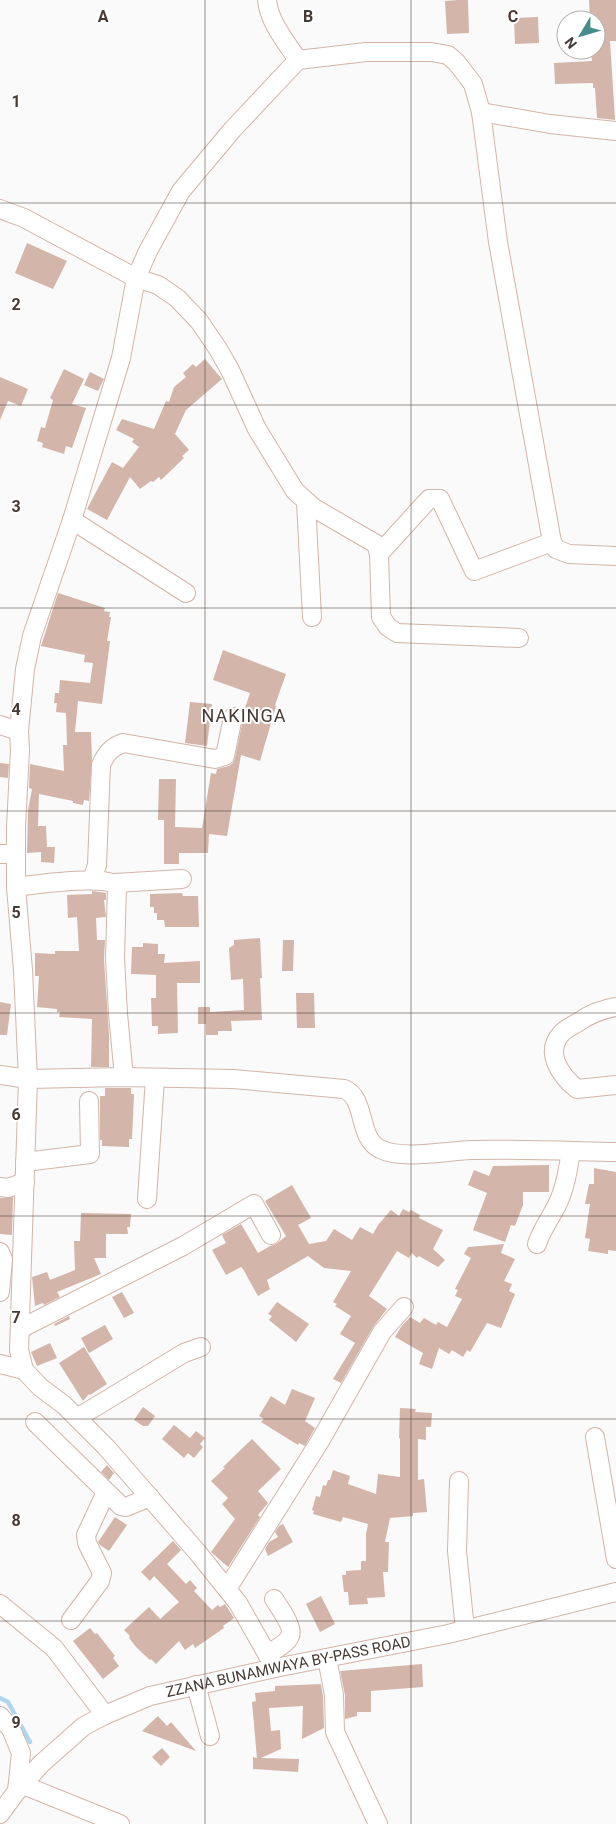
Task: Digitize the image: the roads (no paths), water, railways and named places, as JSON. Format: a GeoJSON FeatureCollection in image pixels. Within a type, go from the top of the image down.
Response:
{"type":"FeatureCollection","features":[{"type":"Feature","properties":{"kind":"street"},"geometry":{"type":"LineString","coordinates":[[267,0],[267,7],[274,23],[298,60]]}},
{"type":"Feature","properties":{"kind":"street"},"geometry":{"type":"LineString","coordinates":[[274,1599],[291,1628],[290,1636],[271,1661],[238,1603],[227,1588],[150,1497],[106,1447],[64,1405],[40,1387],[24,1370],[18,1350],[28,1079],[23,970],[16,887],[8,854],[25,669],[32,636],[72,520],[122,358],[136,278],[148,250],[181,191],[233,129],[298,60],[366,52],[431,52],[448,55],[458,63],[474,84],[481,112],[498,242],[552,542],[556,550],[568,554],[616,556]]}},
{"type":"Feature","properties":{"kind":"street"},"geometry":{"type":"LineString","coordinates":[[481,112],[550,124],[616,131]]}},
{"type":"Feature","properties":{"kind":"street"},"geometry":{"type":"LineString","coordinates":[[0,209],[24,218],[136,278],[158,285],[177,298],[199,321],[230,370],[256,429],[296,491],[314,508],[371,540],[378,547],[381,617],[388,627],[397,633],[519,638]]}},
{"type":"Feature","properties":{"kind":"street"},"geometry":{"type":"LineString","coordinates":[[379,554],[429,499],[440,499],[474,571],[552,542]]}},
{"type":"Feature","properties":{"kind":"street"},"geometry":{"type":"LineString","coordinates":[[306,502],[312,617]]}},
{"type":"Feature","properties":{"kind":"street"},"geometry":{"type":"LineString","coordinates":[[72,520],[186,593]]}},
{"type":"Feature","properties":{"kind":"street"},"geometry":{"type":"LineString","coordinates":[[92,880],[97,865],[101,765],[104,757],[111,749],[123,743],[215,759],[225,756],[233,717]]}},
{"type":"Feature","properties":{"kind":"street"},"geometry":{"type":"LineString","coordinates":[[0,726],[20,731]]}},
{"type":"Feature","properties":{"kind":"street"},"geometry":{"type":"LineString","coordinates":[[16,887],[92,880],[115,883],[182,878]]}},
{"type":"Feature","properties":{"kind":"street"},"geometry":{"type":"LineString","coordinates":[[115,883],[117,886],[115,958],[124,1077]]}},
{"type":"Feature","properties":{"kind":"street"},"geometry":{"type":"LineString","coordinates":[[616,1006],[584,1018],[561,1033],[554,1047],[555,1062],[566,1080],[577,1089],[616,1085]]}},
{"type":"Feature","properties":{"kind":"street"},"geometry":{"type":"LineString","coordinates":[[0,1074],[28,1079],[124,1077],[233,1079],[344,1089],[353,1095],[371,1141],[381,1150],[410,1155],[470,1150],[616,1152]]}},
{"type":"Feature","properties":{"kind":"street"},"geometry":{"type":"LineString","coordinates":[[147,1199],[155,1078]]}},
{"type":"Feature","properties":{"kind":"street"},"geometry":{"type":"LineString","coordinates":[[25,1162],[90,1154],[90,1101]]}},
{"type":"Feature","properties":{"kind":"street"},"geometry":{"type":"LineString","coordinates":[[537,1244],[544,1224],[557,1205],[571,1152]]}},
{"type":"Feature","properties":{"kind":"street"},"geometry":{"type":"LineString","coordinates":[[3,1183],[25,1182]]}},
{"type":"Feature","properties":{"kind":"street"},"geometry":{"type":"LineString","coordinates":[[20,1329],[183,1246],[254,1204],[271,1235]]}},
{"type":"Feature","properties":{"kind":"street"},"geometry":{"type":"LineString","coordinates":[[0,1252],[3,1259],[0,1292]]}},
{"type":"Feature","properties":{"kind":"street"},"geometry":{"type":"LineString","coordinates":[[227,1588],[320,1441],[382,1332],[404,1307]]}},
{"type":"Feature","properties":{"kind":"street"},"geometry":{"type":"LineString","coordinates":[[77,1418],[184,1353],[201,1347]]}},
{"type":"Feature","properties":{"kind":"street"},"geometry":{"type":"LineString","coordinates":[[0,1364],[24,1370]]}},
{"type":"Feature","properties":{"kind":"street"},"geometry":{"type":"LineString","coordinates":[[35,1422],[121,1506],[126,1507],[150,1497]]}},
{"type":"Feature","properties":{"kind":"street"},"geometry":{"type":"LineString","coordinates":[[595,1438],[616,1559]]}},
{"type":"Feature","properties":{"kind":"street"},"geometry":{"type":"LineString","coordinates":[[459,1481],[457,1551],[465,1630]]}},
{"type":"Feature","properties":{"kind":"street"},"geometry":{"type":"LineString","coordinates":[[71,1620],[100,1581],[102,1573],[87,1543],[86,1535],[106,1492]]}},
{"type":"Feature","properties":{"kind":"street","name":"ZZANA BUNAMWAYA BY-PASS ROAD"},"geometry":{"type":"LineString","coordinates":[[0,1815],[41,1764],[84,1726],[150,1696],[196,1685],[271,1661],[327,1658],[465,1630],[616,1592]]}},
{"type":"Feature","properties":{"kind":"street"},"geometry":{"type":"LineString","coordinates":[[0,1604],[54,1648],[105,1715]]}},
{"type":"Feature","properties":{"kind":"street"},"geometry":{"type":"LineString","coordinates":[[327,1658],[334,1695],[336,1732],[378,1824]]}},
{"type":"Feature","properties":{"kind":"street"},"geometry":{"type":"LineString","coordinates":[[196,1685],[210,1736]]}},
{"type":"Feature","properties":{"kind":"street"},"geometry":{"type":"LineString","coordinates":[[0,1716],[11,1729],[21,1753],[20,1788],[120,1824]]}},
{"type":"Feature","properties":{"kind":"street"},"geometry":{"type":"LineString","coordinates":[[0,1815],[8,1824]]}},
{"type":"Feature","properties":{"kind":"waterway"},"geometry":{"type":"LineString","coordinates":[[0,1698],[8,1702],[30,1742]]}},
{"type":"Feature","properties":{"kind":"district","name":"NAKINGA"},"geometry":{"type":"Point","coordinates":[244,716]}}]}
